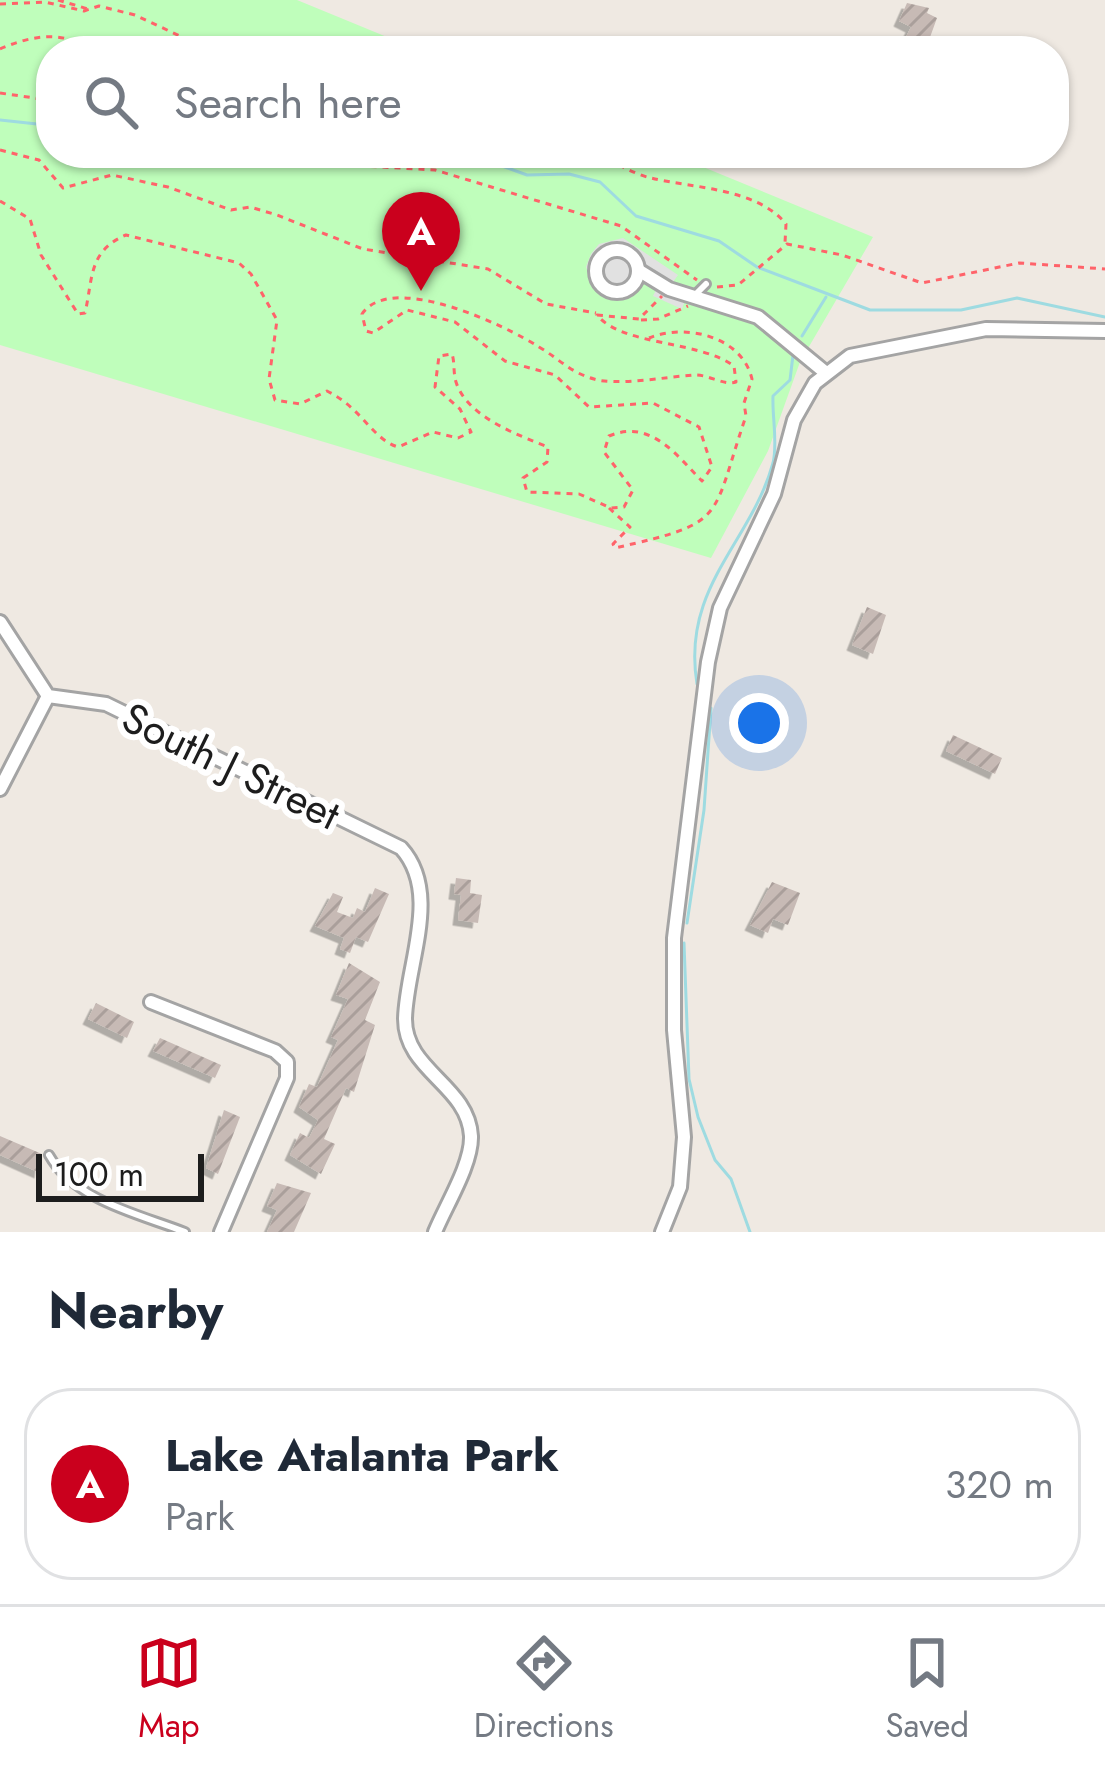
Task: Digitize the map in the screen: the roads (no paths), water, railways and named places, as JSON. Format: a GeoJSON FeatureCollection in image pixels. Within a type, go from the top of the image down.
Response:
{"type":"FeatureCollection","features":[{"type":"Feature","properties":{"kind":"street"},"geometry":{"type":"LineString","coordinates":[[638,270],[669,289],[758,317],[826,373]]}},
{"type":"Feature","properties":{"kind":"street"},"geometry":{"type":"LineString","coordinates":[[662,1232],[680,1187],[683,1137],[674,1030],[674,938],[708,662],[720,608],[775,494],[794,420],[826,373],[850,356],[986,329],[1047,326],[1105,331]]}},
{"type":"Feature","properties":{"kind":"street"},"geometry":{"type":"LineString","coordinates":[[0,622],[48,696],[0,789]]}},
{"type":"Feature","properties":{"kind":"street","name":"South J Street"},"geometry":{"type":"LineString","coordinates":[[48,696],[106,704],[194,752],[401,848],[422,884],[405,1019],[409,1052],[452,1094],[469,1123],[471,1142],[435,1232]]}},
{"type":"Feature","properties":{"kind":"street"},"geometry":{"type":"LineString","coordinates":[[151,1002],[275,1051],[287,1062],[287,1078],[221,1232]]}},
{"type":"Feature","properties":{"kind":"lane"},"geometry":{"type":"LineString","coordinates":[[697,298],[710,286]]}},
{"type":"Feature","properties":{"kind":"lane"},"geometry":{"type":"LineString","coordinates":[[49,1155],[58,1171],[97,1197],[185,1232]]}},
{"type":"Feature","properties":{"kind":"waterway"},"geometry":{"type":"LineString","coordinates":[[0,120],[36,124]]}},
{"type":"Feature","properties":{"kind":"waterway"},"geometry":{"type":"LineString","coordinates":[[508,168],[527,175],[569,174],[600,182],[636,216],[719,241],[757,267],[870,310],[961,310],[1017,298],[1105,317]]}},
{"type":"Feature","properties":{"kind":"waterway"},"geometry":{"type":"LineString","coordinates":[[802,336],[826,297]]}},
{"type":"Feature","properties":{"kind":"waterway"},"geometry":{"type":"LineString","coordinates":[[697,684],[699,620],[773,463],[773,396],[790,380],[793,355]]}},
{"type":"Feature","properties":{"kind":"waterway"},"geometry":{"type":"LineString","coordinates":[[687,923],[704,810],[711,708]]}},
{"type":"Feature","properties":{"kind":"waterway"},"geometry":{"type":"LineString","coordinates":[[684,943],[689,1079],[715,1160],[731,1179],[750,1232]]}},
{"type":"Feature","properties":{"kind":"place","name":"Lake Atalanta Park"},"geometry":{"type":"Point","coordinates":[421,291]}}]}
